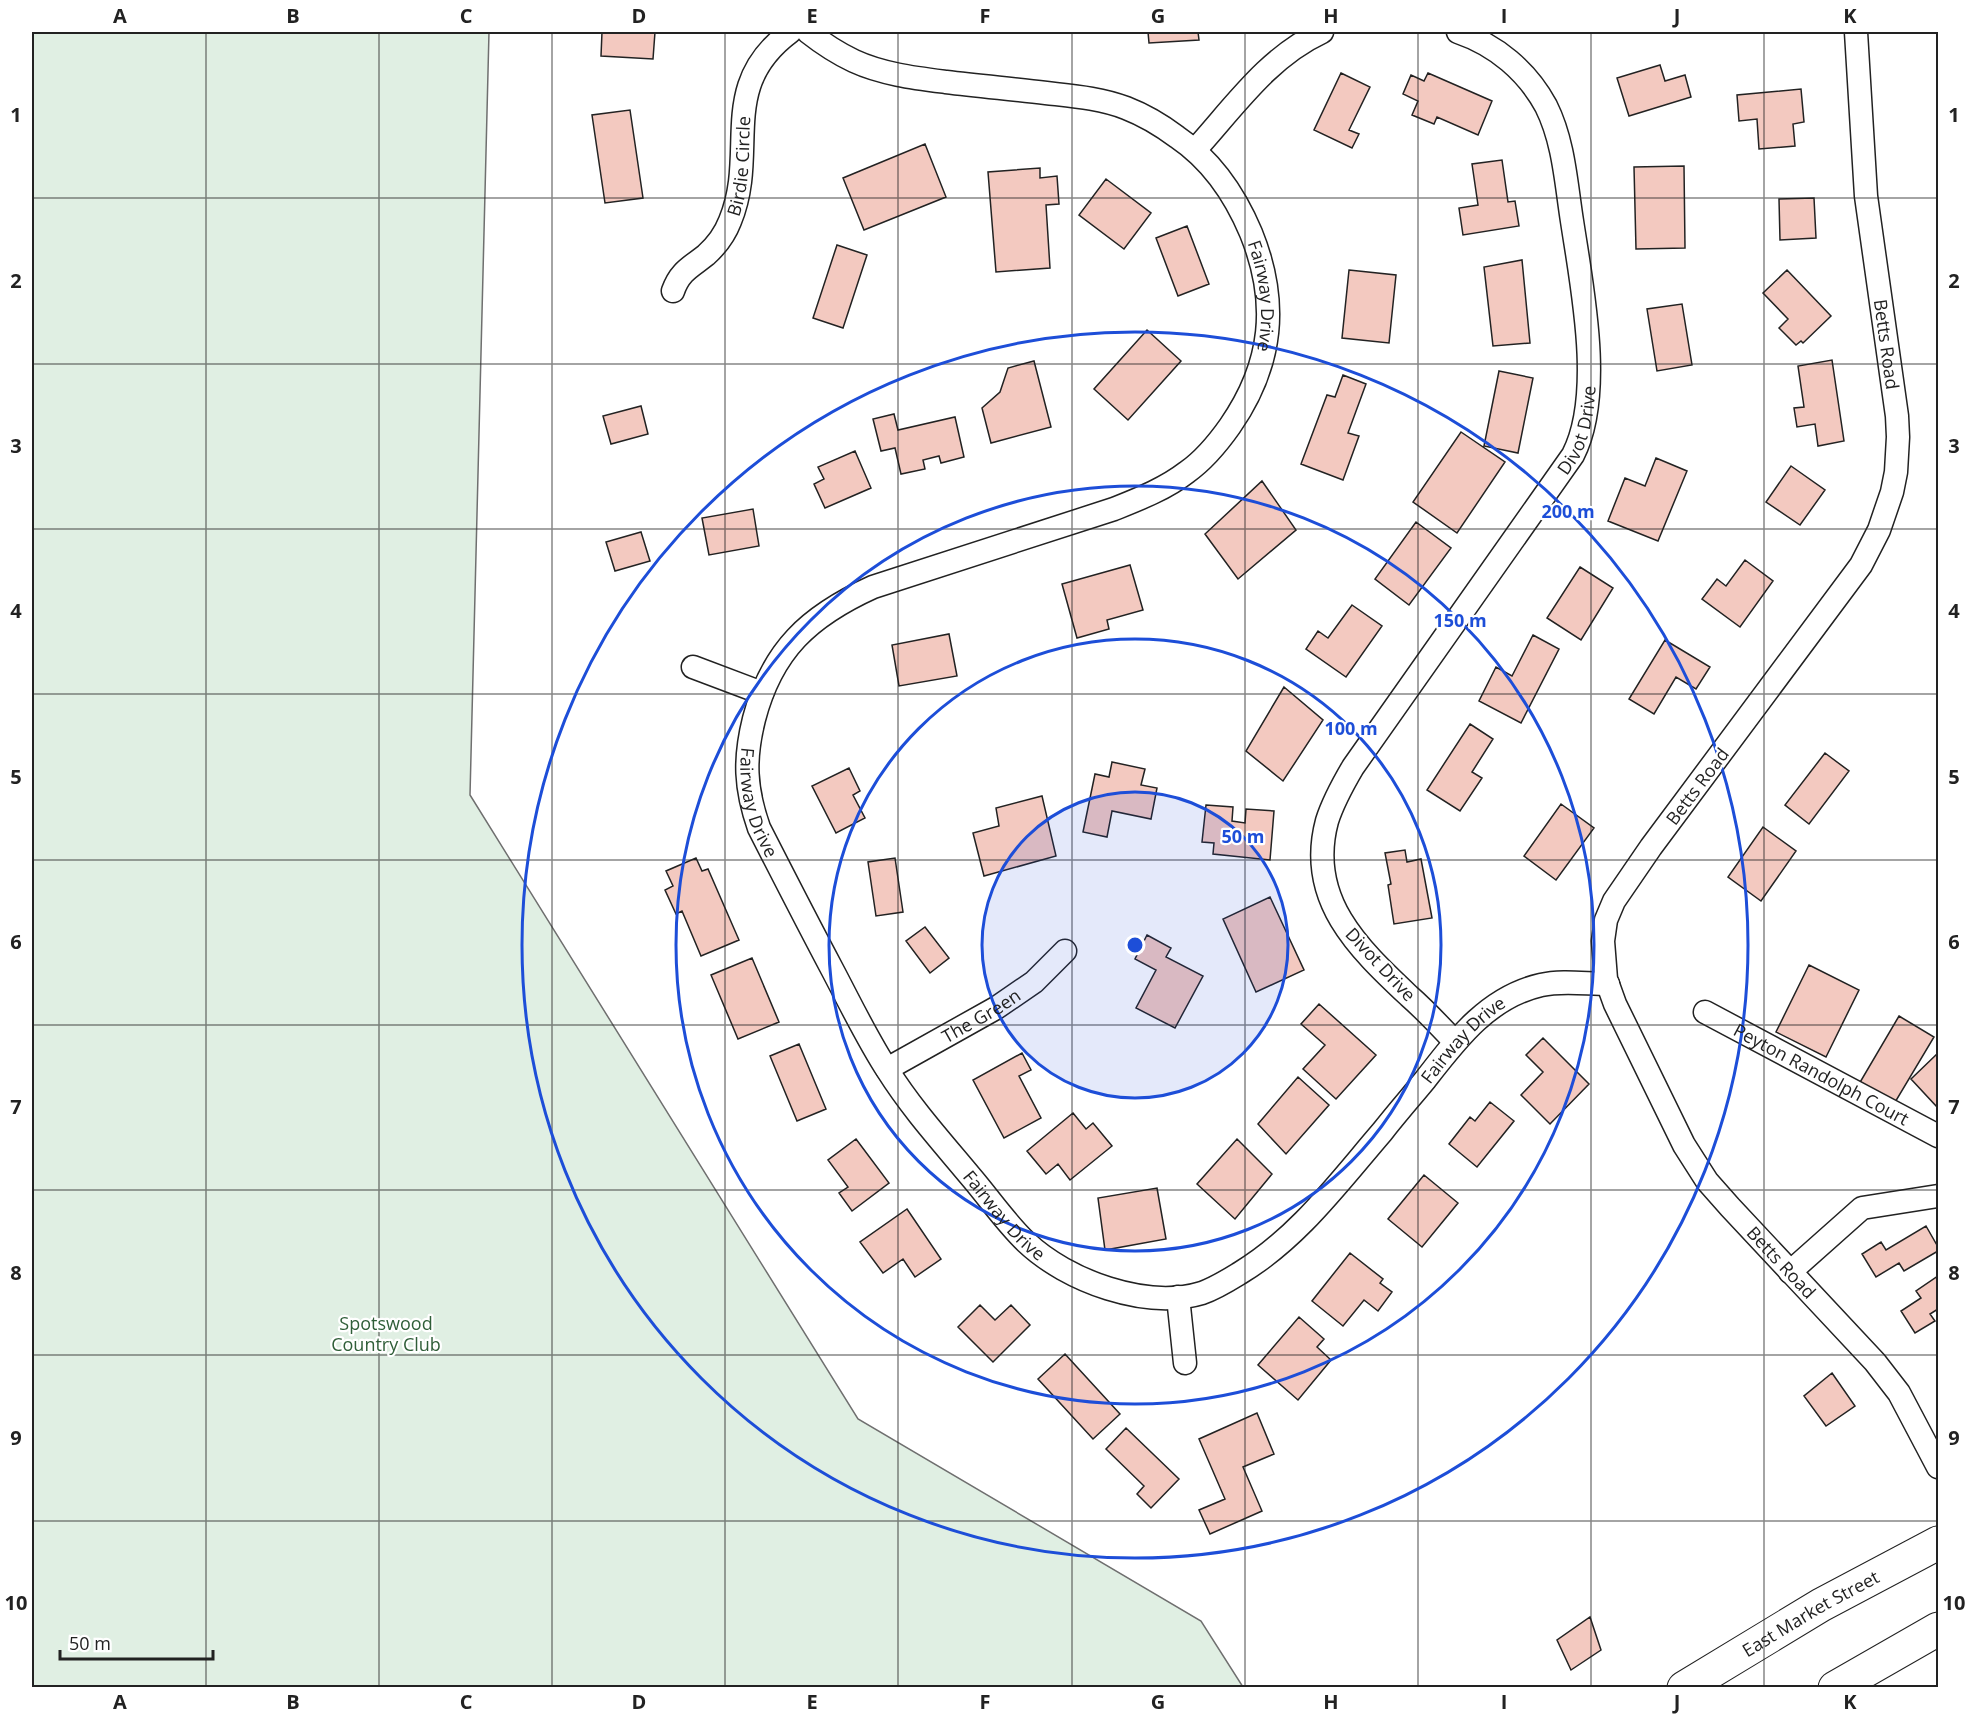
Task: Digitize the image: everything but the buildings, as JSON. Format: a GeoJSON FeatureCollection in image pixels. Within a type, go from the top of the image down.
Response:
{"type":"FeatureCollection","features":[{"type":"Feature","properties":{"kind":"highway","name":"East Market Street"},"geometry":{"type":"LineString","coordinates":[[1684,1688],[1821,1605],[1938,1543]]}},
{"type":"Feature","properties":{"kind":"highway"},"geometry":{"type":"LineString","coordinates":[[1835,1688],[1938,1629]]}},
{"type":"Feature","properties":{"kind":"street","name":"Birdie Circle"},"geometry":{"type":"LineString","coordinates":[[673,291],[681,274],[714,247],[730,222],[740,177],[746,93],[760,62],[773,46],[790,32]]}},
{"type":"Feature","properties":{"kind":"street","name":"Fairway Drive"},"geometry":{"type":"LineString","coordinates":[[808,32],[837,52],[890,73],[1085,98],[1124,107],[1163,127],[1195,150],[1222,179],[1246,221],[1259,256],[1269,305],[1267,339],[1259,373],[1252,389],[1221,438],[1188,472],[1143,498],[1104,513],[873,587],[852,596],[815,621],[791,643],[772,671],[762,693],[750,735],[747,758],[747,782],[753,813],[847,998],[887,1069],[914,1109],[1026,1242],[1057,1265],[1089,1282],[1149,1297],[1178,1297],[1201,1293],[1225,1283],[1256,1264],[1286,1241],[1396,1115],[1454,1041],[1488,1010],[1512,995],[1532,987],[1560,982],[1608,984]]}},
{"type":"Feature","properties":{"kind":"street"},"geometry":{"type":"LineString","coordinates":[[1195,150],[1267,69],[1285,53],[1322,32]]}},
{"type":"Feature","properties":{"kind":"street","name":"Divot Drive"},"geometry":{"type":"LineString","coordinates":[[1454,1041],[1387,976],[1361,948],[1344,925],[1331,902],[1324,876],[1324,836],[1330,812],[1353,767],[1573,455],[1586,416],[1589,372],[1581,285],[1563,156],[1556,129],[1535,89],[1513,63],[1485,43],[1458,32]]}},
{"type":"Feature","properties":{"kind":"street","name":"Betts Road"},"geometry":{"type":"LineString","coordinates":[[1856,32],[1866,196],[1897,416],[1898,454],[1892,492],[1879,530],[1861,565],[1651,847],[1614,901],[1606,920],[1603,954],[1608,984],[1617,1009],[1692,1160],[1707,1180],[1790,1272],[1875,1362],[1899,1393],[1938,1467]]}},
{"type":"Feature","properties":{"kind":"street"},"geometry":{"type":"LineString","coordinates":[[693,667],[762,693]]}},
{"type":"Feature","properties":{"kind":"street","name":"The Green"},"geometry":{"type":"LineString","coordinates":[[887,1069],[996,1008],[1034,982],[1065,951]]}},
{"type":"Feature","properties":{"kind":"street","name":"Peyton Randolph Court"},"geometry":{"type":"LineString","coordinates":[[1705,1012],[1938,1136]]}},
{"type":"Feature","properties":{"kind":"street"},"geometry":{"type":"LineString","coordinates":[[1790,1272],[1862,1208],[1938,1196]]}},
{"type":"Feature","properties":{"kind":"street"},"geometry":{"type":"LineString","coordinates":[[1178,1297],[1185,1363]]}},
{"type":"Feature","properties":{"kind":"green space","name":"Spotswood Country Club"},"geometry":{"type":"Polygon","coordinates":[[[32,32],[489,32],[470,795],[858,1419],[1201,1621],[1243,1687],[32,1687],[32,32]]]}}]}
